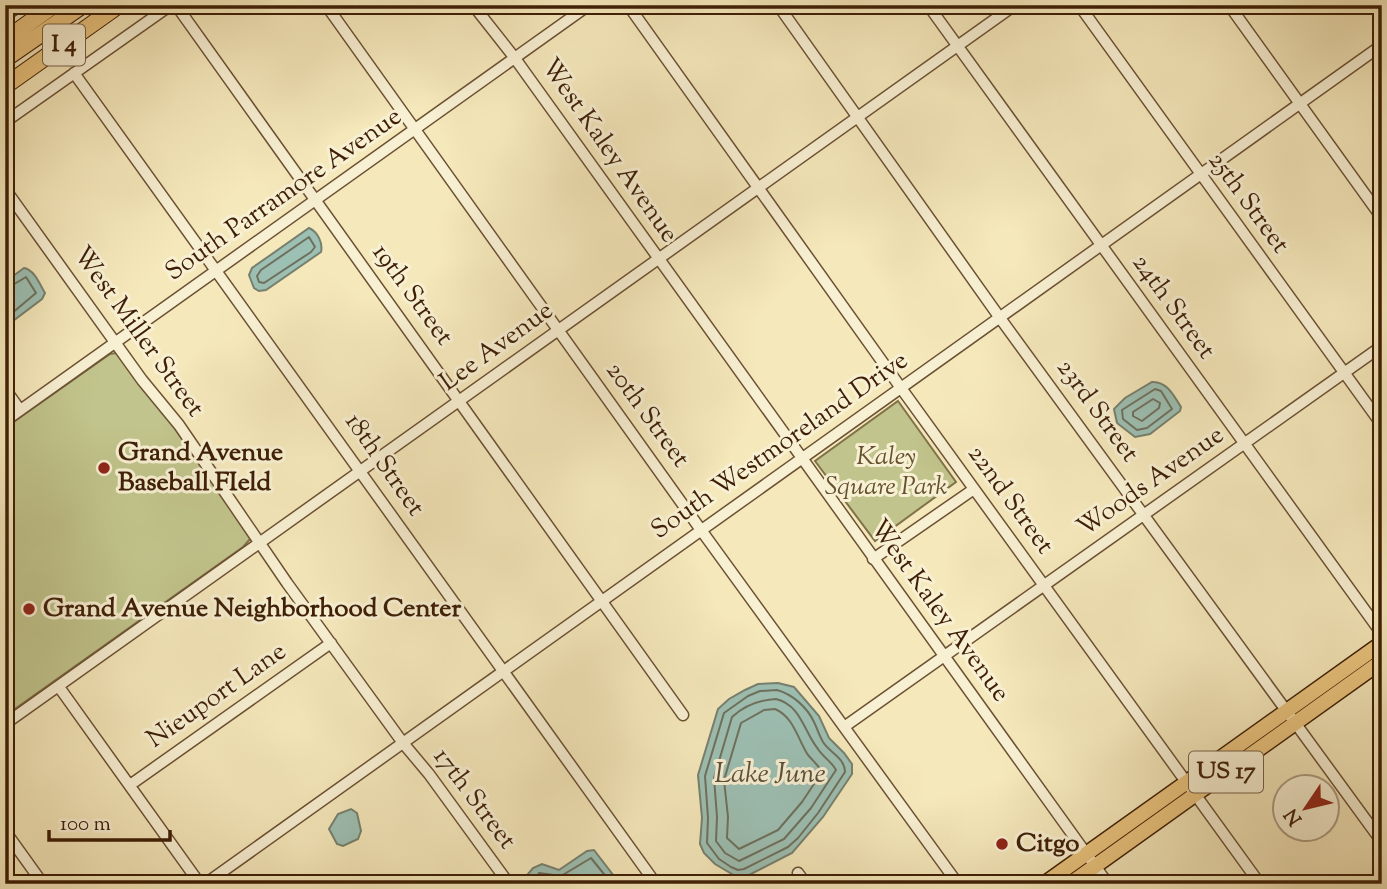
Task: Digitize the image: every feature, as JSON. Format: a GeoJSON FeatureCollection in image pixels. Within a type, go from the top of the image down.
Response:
{"type":"FeatureCollection","features":[{"type":"Feature","properties":{"kind":"highway","name":"I 4"},"geometry":{"type":"LineString","coordinates":[[5,13],[16,5]]}},
{"type":"Feature","properties":{"kind":"highway"},"geometry":{"type":"LineString","coordinates":[[5,40],[54,5]]}},
{"type":"Feature","properties":{"kind":"highway"},"geometry":{"type":"LineString","coordinates":[[5,59],[83,5]]}},
{"type":"Feature","properties":{"kind":"highway","name":"I 4"},"geometry":{"type":"LineString","coordinates":[[5,86],[119,5]]}},
{"type":"Feature","properties":{"kind":"main road"},"geometry":{"type":"LineString","coordinates":[[1378,5],[1382,11]]}},
{"type":"Feature","properties":{"kind":"main road","name":"US 17"},"geometry":{"type":"LineString","coordinates":[[1191,788],[1286,711],[1382,643]]}},
{"type":"Feature","properties":{"kind":"main road","name":"US 17"},"geometry":{"type":"LineString","coordinates":[[1044,884],[1091,859],[1191,788],[1295,723],[1382,662]]}},
{"type":"Feature","properties":{"kind":"main road","name":"US 17"},"geometry":{"type":"LineString","coordinates":[[1070,884],[1091,859]]}},
{"type":"Feature","properties":{"kind":"street"},"geometry":{"type":"LineString","coordinates":[[5,122],[173,5]]}},
{"type":"Feature","properties":{"kind":"street","name":"19th Street"},"geometry":{"type":"LineString","coordinates":[[173,5],[315,199],[683,715]]}},
{"type":"Feature","properties":{"kind":"street","name":"20th Street"},"geometry":{"type":"LineString","coordinates":[[326,5],[958,884]]}},
{"type":"Feature","properties":{"kind":"street"},"geometry":{"type":"LineString","coordinates":[[473,5],[514,57]]}},
{"type":"Feature","properties":{"kind":"street"},"geometry":{"type":"LineString","coordinates":[[481,5],[514,57]]}},
{"type":"Feature","properties":{"kind":"street","name":"South Parramore Avenue"},"geometry":{"type":"LineString","coordinates":[[5,421],[589,5]]}},
{"type":"Feature","properties":{"kind":"street","name":"22nd Street"},"geometry":{"type":"LineString","coordinates":[[628,5],[1260,884]]}},
{"type":"Feature","properties":{"kind":"street","name":"23rd Street"},"geometry":{"type":"LineString","coordinates":[[778,5],[1000,317],[1382,842]]}},
{"type":"Feature","properties":{"kind":"street","name":"24th Street"},"geometry":{"type":"LineString","coordinates":[[928,5],[1382,634]]}},
{"type":"Feature","properties":{"kind":"street","name":"Lee Avenue"},"geometry":{"type":"LineString","coordinates":[[5,724],[1015,5]]}},
{"type":"Feature","properties":{"kind":"street","name":"25th Street"},"geometry":{"type":"LineString","coordinates":[[1079,5],[1382,425]]}},
{"type":"Feature","properties":{"kind":"street"},"geometry":{"type":"LineString","coordinates":[[1229,5],[1382,218]]}},
{"type":"Feature","properties":{"kind":"street","name":"South Westmoreland Drive"},"geometry":{"type":"LineString","coordinates":[[202,884],[1382,45]]}},
{"type":"Feature","properties":{"kind":"street","name":"West Kaley Avenue"},"geometry":{"type":"LineString","coordinates":[[514,57],[1108,884]]}},
{"type":"Feature","properties":{"kind":"street","name":"18th Street"},"geometry":{"type":"LineString","coordinates":[[74,73],[656,884]]}},
{"type":"Feature","properties":{"kind":"street","name":"West Miller Street"},"geometry":{"type":"LineString","coordinates":[[5,189],[142,380],[179,425],[403,743]]}},
{"type":"Feature","properties":{"kind":"street","name":"Woods Avenue"},"geometry":{"type":"LineString","coordinates":[[844,727],[1382,346]]}},
{"type":"Feature","properties":{"kind":"street"},"geometry":{"type":"LineString","coordinates":[[5,389],[20,410]]}},
{"type":"Feature","properties":{"kind":"street"},"geometry":{"type":"LineString","coordinates":[[873,559],[974,489]]}},
{"type":"Feature","properties":{"kind":"street","name":"Nieuport Lane"},"geometry":{"type":"LineString","coordinates":[[130,785],[331,643]]}},
{"type":"Feature","properties":{"kind":"street"},"geometry":{"type":"LineString","coordinates":[[58,687],[202,884]]}},
{"type":"Feature","properties":{"kind":"street","name":"17th Street"},"geometry":{"type":"LineString","coordinates":[[403,743],[429,774],[509,884]]}},
{"type":"Feature","properties":{"kind":"street"},"geometry":{"type":"LineString","coordinates":[[5,831],[43,884]]}},
{"type":"Feature","properties":{"kind":"street"},"geometry":{"type":"LineString","coordinates":[[798,873],[806,884]]}},
{"type":"Feature","properties":{"kind":"green space"},"geometry":{"type":"Polygon","coordinates":[[[116,353],[175,428],[251,538],[243,547],[5,716],[5,428],[110,354],[116,353]]]}},
{"type":"Feature","properties":{"kind":"green space","name":"Kaley Square Park"},"geometry":{"type":"Polygon","coordinates":[[[898,401],[956,482],[875,541],[815,461],[898,401]]]}},
{"type":"Feature","properties":{"kind":"water"},"geometry":{"type":"Polygon","coordinates":[[[309,228],[319,238],[321,252],[266,290],[259,291],[254,288],[249,275],[252,268],[309,228]]]}},
{"type":"Feature","properties":{"kind":"water"},"geometry":{"type":"Polygon","coordinates":[[[24,268],[34,275],[45,293],[42,299],[5,327],[5,282],[24,268]]]}},
{"type":"Feature","properties":{"kind":"water"},"geometry":{"type":"Polygon","coordinates":[[[1152,382],[1162,384],[1170,390],[1181,407],[1180,411],[1150,434],[1135,437],[1117,423],[1114,409],[1125,398],[1152,382]]]}},
{"type":"Feature","properties":{"kind":"water","name":"Lake June"},"geometry":{"type":"Polygon","coordinates":[[[778,683],[794,687],[819,716],[829,738],[852,764],[852,774],[823,817],[792,853],[747,876],[737,877],[715,864],[704,853],[700,844],[702,818],[698,775],[718,709],[729,699],[758,684],[778,683]]]}},
{"type":"Feature","properties":{"kind":"water"},"geometry":{"type":"Polygon","coordinates":[[[351,809],[357,813],[361,831],[358,839],[343,846],[337,844],[329,829],[338,814],[351,809]]]}},
{"type":"Feature","properties":{"kind":"water"},"geometry":{"type":"Polygon","coordinates":[[[594,850],[620,884],[531,882],[528,874],[533,868],[542,864],[559,870],[587,851],[594,850]]]}},
{"type":"Feature","properties":{"kind":"place","name":"Grand Avenue Baseball FIeld"},"geometry":{"type":"Point","coordinates":[104,468]}},
{"type":"Feature","properties":{"kind":"place","name":"Grand Avenue Neighborhood Center"},"geometry":{"type":"Point","coordinates":[29,609]}},
{"type":"Feature","properties":{"kind":"place","name":"Citgo"},"geometry":{"type":"Point","coordinates":[1002,844]}}]}
